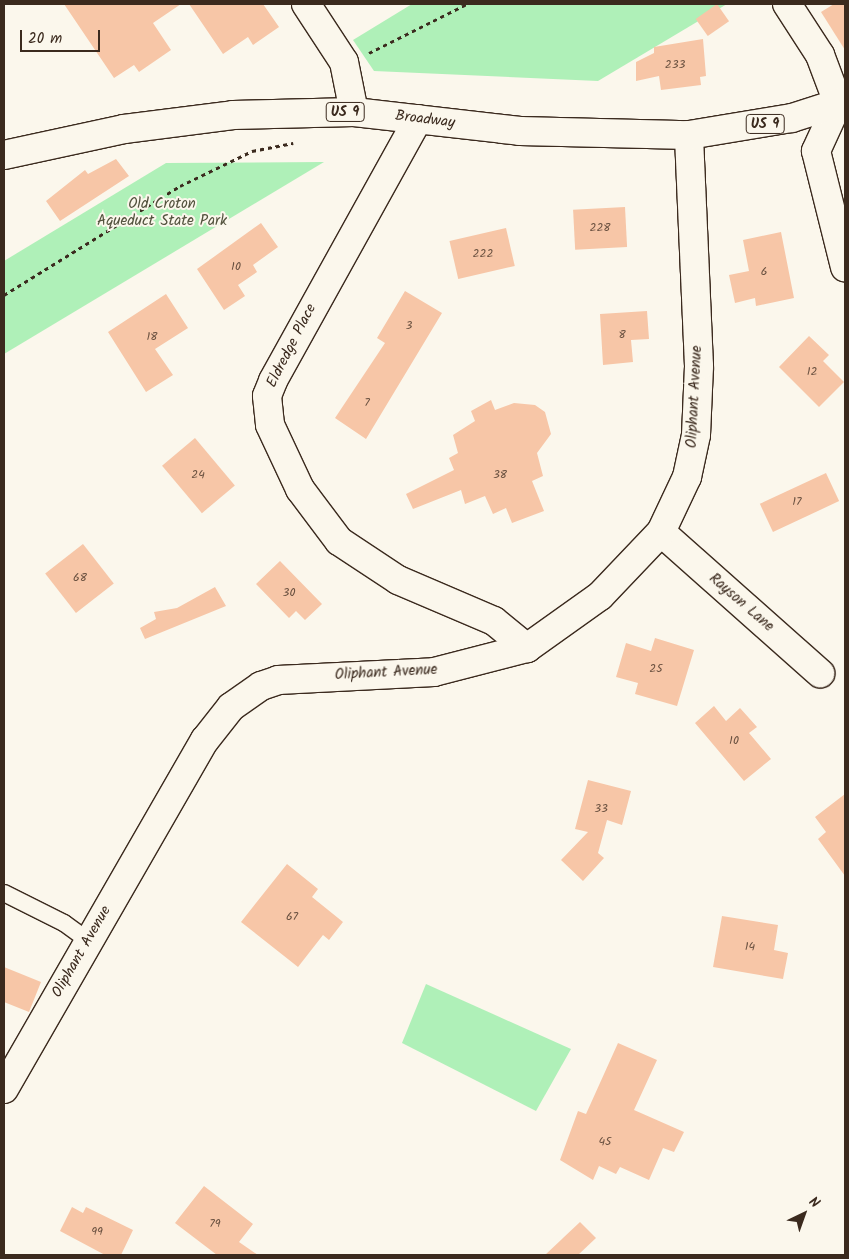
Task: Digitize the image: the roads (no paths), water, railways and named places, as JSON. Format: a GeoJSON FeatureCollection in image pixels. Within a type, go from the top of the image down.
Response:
{"type":"FeatureCollection","features":[{"type":"Feature","properties":{"kind":"street"},"geometry":{"type":"LineString","coordinates":[[306,4],[346,69],[354,112]]}},
{"type":"Feature","properties":{"kind":"street"},"geometry":{"type":"LineString","coordinates":[[787,4],[820,55],[842,102],[816,151],[845,268]]}},
{"type":"Feature","properties":{"kind":"street","name":"Broadway"},"geometry":{"type":"LineString","coordinates":[[4,155],[165,122],[354,112],[520,131],[689,135],[792,118],[842,102]]}},
{"type":"Feature","properties":{"kind":"street","name":"Eldredge Place"},"geometry":{"type":"LineString","coordinates":[[418,119],[273,381],[267,396],[268,416],[300,489],[339,540],[398,580],[494,621],[527,648]]}},
{"type":"Feature","properties":{"kind":"street","name":"Oliphant Avenue"},"geometry":{"type":"LineString","coordinates":[[4,1089],[205,740],[243,697],[278,680],[434,672],[527,648],[600,596],[661,532],[687,477],[696,435],[699,366],[689,135]]}},
{"type":"Feature","properties":{"kind":"street","name":"Rayson Lane"},"geometry":{"type":"LineString","coordinates":[[661,532],[820,673]]}},
{"type":"Feature","properties":{"kind":"lane"},"geometry":{"type":"LineString","coordinates":[[4,893],[64,923],[89,941]]}},
{"type":"Feature","properties":{"kind":"park label","name":"Old Croton Aqueduct State Park"},"geometry":{"type":"Point","coordinates":[162,212]}}]}
